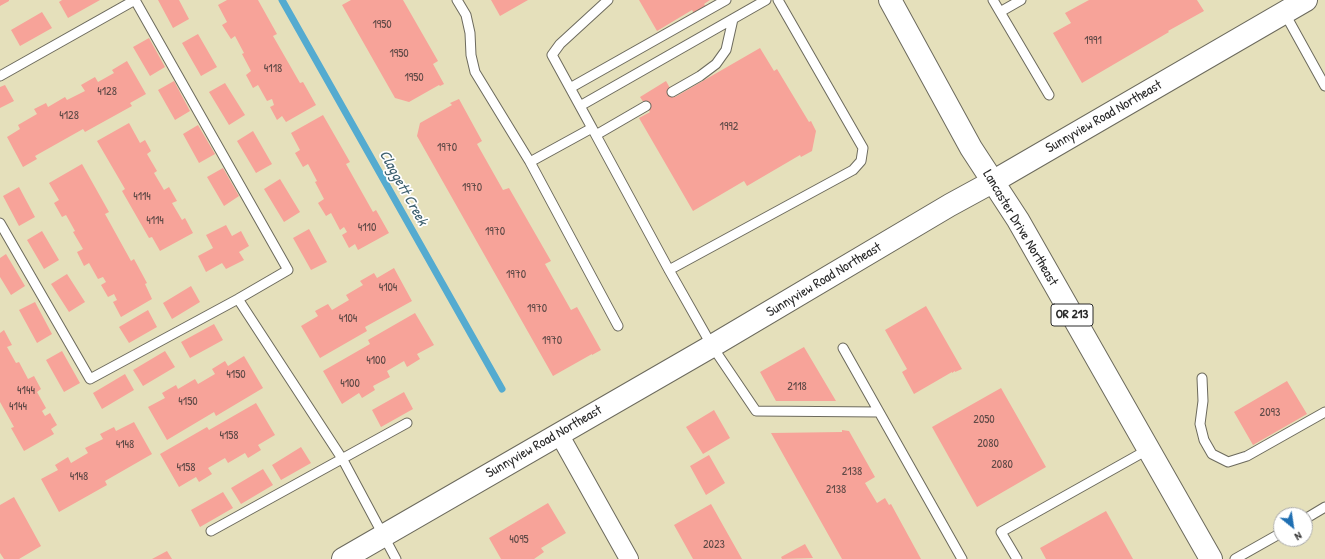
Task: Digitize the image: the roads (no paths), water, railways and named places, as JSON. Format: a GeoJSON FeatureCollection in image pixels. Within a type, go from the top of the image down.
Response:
{"type":"FeatureCollection","features":[{"type":"Feature","properties":{"kind":"main road","name":"Lancaster Drive Northeast"},"geometry":{"type":"LineString","coordinates":[[890,0],[971,148],[994,181],[1018,220],[1211,559]]}},
{"type":"Feature","properties":{"kind":"main road","name":"Sunnyview Road Northeast"},"geometry":{"type":"LineString","coordinates":[[343,559],[712,346],[950,205],[1306,0]]}},
{"type":"Feature","properties":{"kind":"street"},"geometry":{"type":"LineString","coordinates":[[559,434],[630,559]]}},
{"type":"Feature","properties":{"kind":"lane"},"geometry":{"type":"LineString","coordinates":[[0,76],[135,0],[288,270],[238,299],[90,379],[0,223]]}},
{"type":"Feature","properties":{"kind":"lane"},"geometry":{"type":"LineString","coordinates":[[457,0],[466,15],[470,33],[471,55],[475,72],[530,162],[618,326]]}},
{"type":"Feature","properties":{"kind":"lane"},"geometry":{"type":"LineString","coordinates":[[608,0],[560,44],[552,55],[712,346],[756,411],[879,412]]}},
{"type":"Feature","properties":{"kind":"lane"},"geometry":{"type":"LineString","coordinates":[[570,88],[726,0]]}},
{"type":"Feature","properties":{"kind":"lane"},"geometry":{"type":"LineString","coordinates":[[580,106],[766,0]]}},
{"type":"Feature","properties":{"kind":"lane"},"geometry":{"type":"LineString","coordinates":[[669,270],[853,170],[861,161],[863,148],[778,0]]}},
{"type":"Feature","properties":{"kind":"lane"},"geometry":{"type":"LineString","coordinates":[[993,0],[1049,95]]}},
{"type":"Feature","properties":{"kind":"lane"},"geometry":{"type":"LineString","coordinates":[[1000,12],[1021,0]]}},
{"type":"Feature","properties":{"kind":"lane"},"geometry":{"type":"LineString","coordinates":[[1284,12],[1325,86]]}},
{"type":"Feature","properties":{"kind":"lane"},"geometry":{"type":"LineString","coordinates":[[672,92],[700,76],[716,64],[726,50],[733,19]]}},
{"type":"Feature","properties":{"kind":"lane"},"geometry":{"type":"LineString","coordinates":[[530,162],[646,106]]}},
{"type":"Feature","properties":{"kind":"lane"},"geometry":{"type":"LineString","coordinates":[[238,299],[343,460],[396,559]]}},
{"type":"Feature","properties":{"kind":"lane"},"geometry":{"type":"LineString","coordinates":[[843,348],[962,559]]}},
{"type":"Feature","properties":{"kind":"lane"},"geometry":{"type":"LineString","coordinates":[[1202,378],[1203,401],[1200,424],[1204,440],[1212,454],[1228,462],[1247,456],[1325,412]]}},
{"type":"Feature","properties":{"kind":"lane"},"geometry":{"type":"LineString","coordinates":[[211,531],[343,460],[407,423]]}},
{"type":"Feature","properties":{"kind":"lane"},"geometry":{"type":"LineString","coordinates":[[1017,559],[1001,532],[1149,449]]}},
{"type":"Feature","properties":{"kind":"lane"},"geometry":{"type":"LineString","coordinates":[[1313,514],[1325,507]]}},
{"type":"Feature","properties":{"kind":"lane"},"geometry":{"type":"LineString","coordinates":[[1236,559],[1273,538]]}},
{"type":"Feature","properties":{"kind":"waterway","name":"Claggett Creek"},"geometry":{"type":"LineString","coordinates":[[282,0],[502,389]]}}]}
